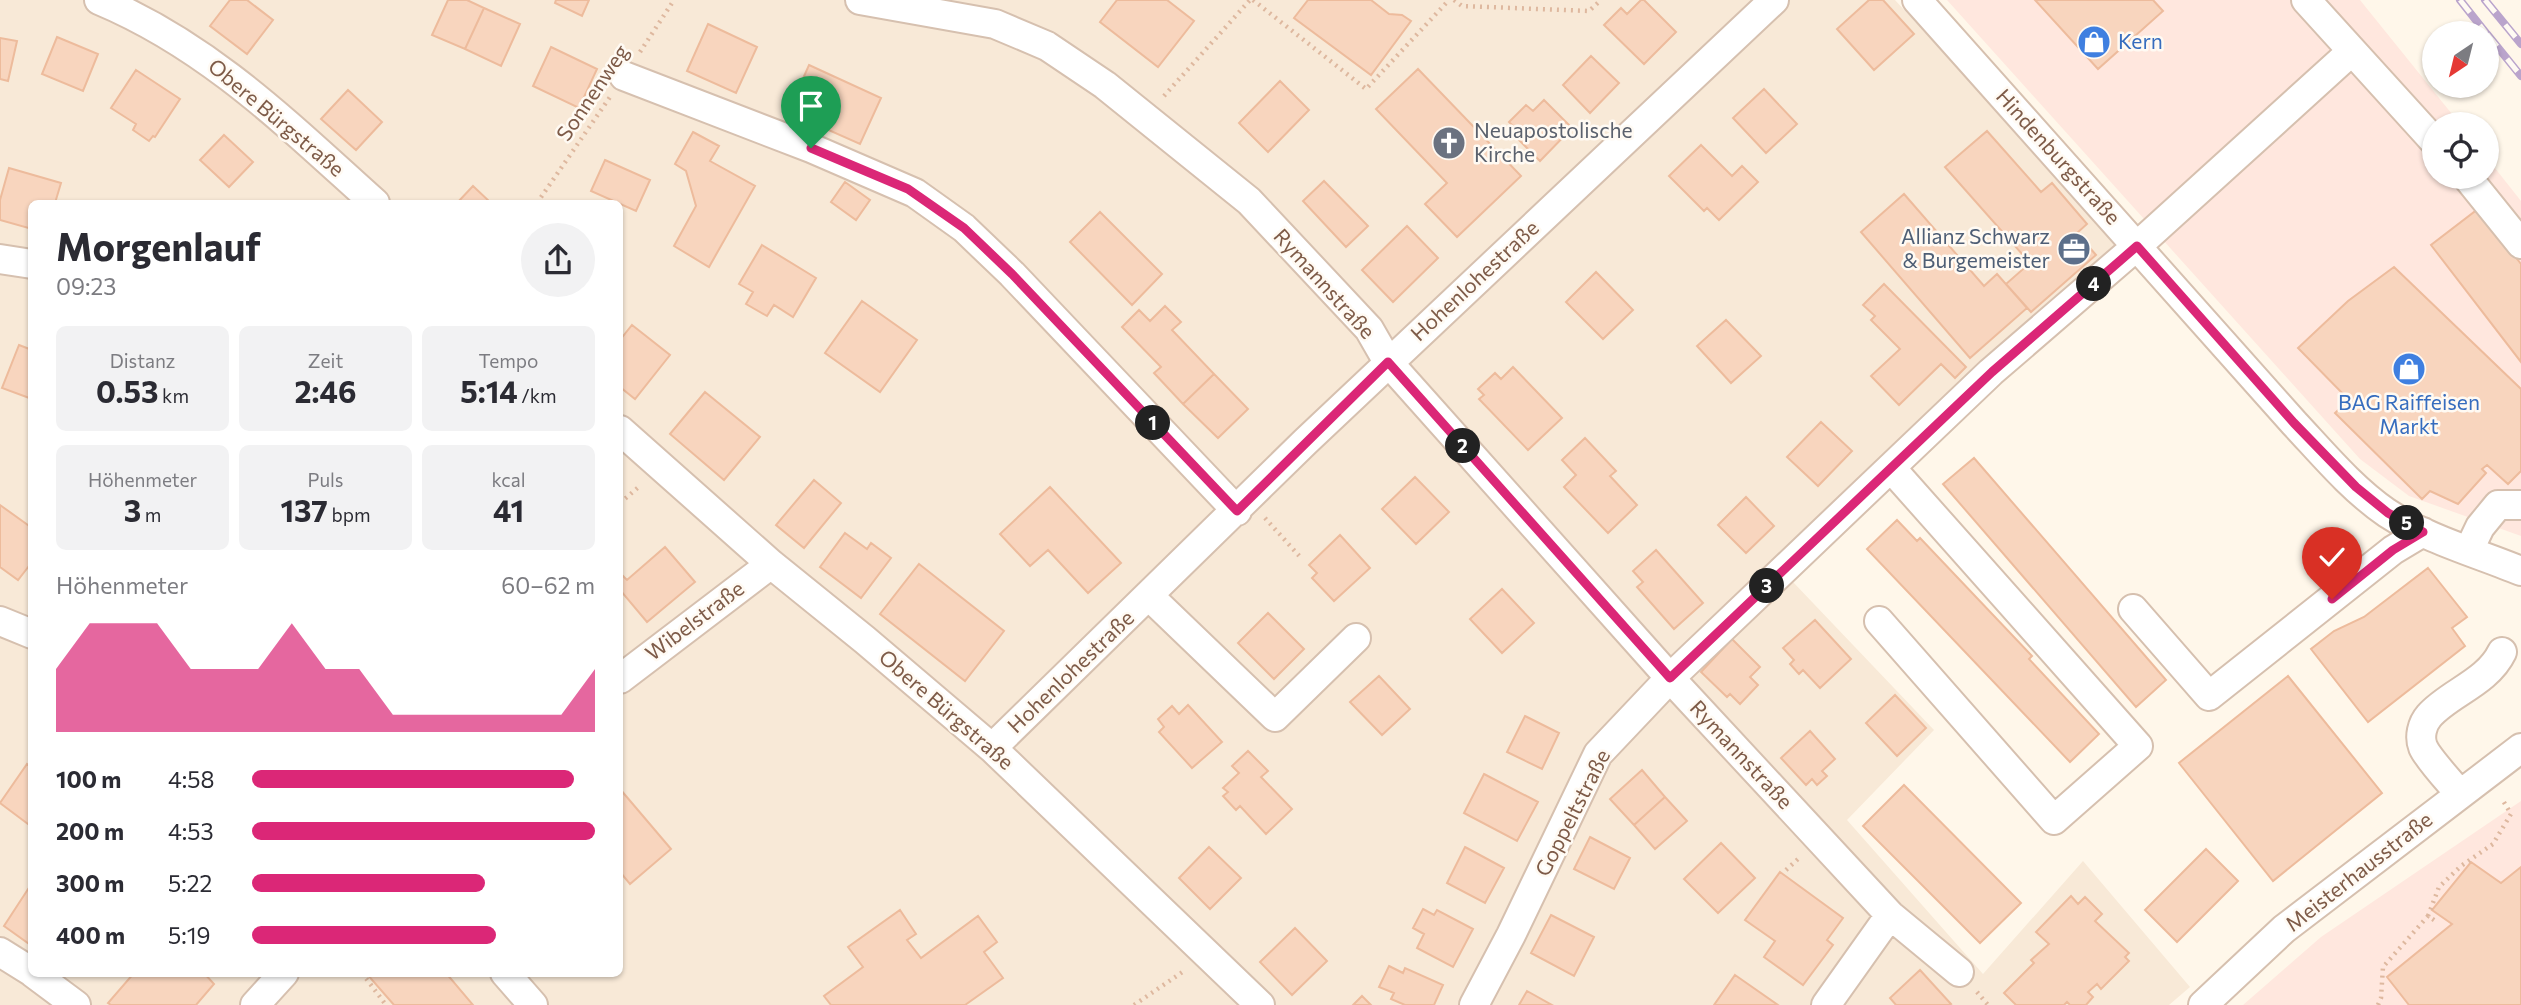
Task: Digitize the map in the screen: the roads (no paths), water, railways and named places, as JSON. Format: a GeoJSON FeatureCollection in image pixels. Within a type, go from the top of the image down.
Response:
{"type":"FeatureCollection","features":[{"type":"Feature","properties":{"kind":"street","name":"Obere Bürgstraße"},"geometry":{"type":"LineString","coordinates":[[99,0],[138,16],[218,66],[372,200]]}},
{"type":"Feature","properties":{"kind":"street","name":"Rymannstraße"},"geometry":{"type":"LineString","coordinates":[[860,0],[995,24],[1047,46],[1105,85],[1249,201],[1369,329],[1388,362],[1670,678],[1890,915],[1959,972]]}},
{"type":"Feature","properties":{"kind":"street","name":"Hohenlohestraße"},"geometry":{"type":"LineString","coordinates":[[992,748],[1388,362],[1774,0]]}},
{"type":"Feature","properties":{"kind":"street","name":"Hindenburgstraße"},"geometry":{"type":"LineString","coordinates":[[1917,0],[2294,423],[2356,487],[2388,513],[2423,532],[2521,571]]}},
{"type":"Feature","properties":{"kind":"street"},"geometry":{"type":"LineString","coordinates":[[2306,0],[2422,128]]}},
{"type":"Feature","properties":{"kind":"street","name":"Goppeltstraße"},"geometry":{"type":"LineString","coordinates":[[1474,1005],[1511,935],[1598,754],[1670,678],[1992,372],[2137,246],[2352,51]]}},
{"type":"Feature","properties":{"kind":"street"},"geometry":{"type":"LineString","coordinates":[[624,76],[811,148],[908,189],[934,207],[964,228],[1012,274],[1243,505]]}},
{"type":"Feature","properties":{"kind":"street"},"geometry":{"type":"LineString","coordinates":[[2477,189],[2521,244]]}},
{"type":"Feature","properties":{"kind":"street"},"geometry":{"type":"LineString","coordinates":[[0,258],[28,263]]}},
{"type":"Feature","properties":{"kind":"street","name":"Obere Bürgstraße"},"geometry":{"type":"LineString","coordinates":[[623,433],[771,564],[866,640],[992,748],[1260,1005]]}},
{"type":"Feature","properties":{"kind":"street"},"geometry":{"type":"LineString","coordinates":[[1879,621],[2054,820],[2138,746],[1891,468]]}},
{"type":"Feature","properties":{"kind":"street"},"geometry":{"type":"LineString","coordinates":[[2469,550],[2480,527],[2498,505],[2521,506]]}},
{"type":"Feature","properties":{"kind":"street"},"geometry":{"type":"LineString","coordinates":[[2133,608],[2209,696],[2393,550],[2423,532]]}},
{"type":"Feature","properties":{"kind":"street","name":"Wibelstraße"},"geometry":{"type":"LineString","coordinates":[[623,676],[771,564]]}},
{"type":"Feature","properties":{"kind":"street","name":"Hohenlohestraße"},"geometry":{"type":"LineString","coordinates":[[1149,596],[1275,717],[1356,638]]}},
{"type":"Feature","properties":{"kind":"street"},"geometry":{"type":"LineString","coordinates":[[0,621],[28,633]]}},
{"type":"Feature","properties":{"kind":"street"},"geometry":{"type":"LineString","coordinates":[[2460,794],[2423,747],[2421,730],[2428,716],[2484,674],[2497,662],[2502,652]]}},
{"type":"Feature","properties":{"kind":"street","name":"Meisterhausstraße"},"geometry":{"type":"LineString","coordinates":[[2203,1005],[2284,929],[2521,748]]}},
{"type":"Feature","properties":{"kind":"street"},"geometry":{"type":"LineString","coordinates":[[1826,1005],[1890,915]]}},
{"type":"Feature","properties":{"kind":"street"},"geometry":{"type":"LineString","coordinates":[[0,952],[28,970]]}},
{"type":"Feature","properties":{"kind":"street"},"geometry":{"type":"LineString","coordinates":[[39,977],[76,1005]]}},
{"type":"Feature","properties":{"kind":"street"},"geometry":{"type":"LineString","coordinates":[[255,1005],[280,977]]}},
{"type":"Feature","properties":{"kind":"street"},"geometry":{"type":"LineString","coordinates":[[508,977],[533,1005]]}},
{"type":"Feature","properties":{"kind":"railway"},"geometry":{"type":"LineString","coordinates":[[2460,0],[2477,21]]}},
{"type":"Feature","properties":{"kind":"railway"},"geometry":{"type":"LineString","coordinates":[[2485,0],[2521,44]]}},
{"type":"Feature","properties":{"kind":"railway"},"geometry":{"type":"LineString","coordinates":[[2499,49],[2521,76]]}},
{"type":"Feature","properties":{"kind":"place","name":"Kern"},"geometry":{"type":"Point","coordinates":[2094,42]}},
{"type":"Feature","properties":{"kind":"place","name":"Neuapostolische Kirche"},"geometry":{"type":"Point","coordinates":[1449,143]}},
{"type":"Feature","properties":{"kind":"place","name":"Allianz Schwarz & Burgemeister"},"geometry":{"type":"Point","coordinates":[2074,249]}},
{"type":"Feature","properties":{"kind":"place","name":"BAG Raiffeisen Markt"},"geometry":{"type":"Point","coordinates":[2409,369]}}]}
